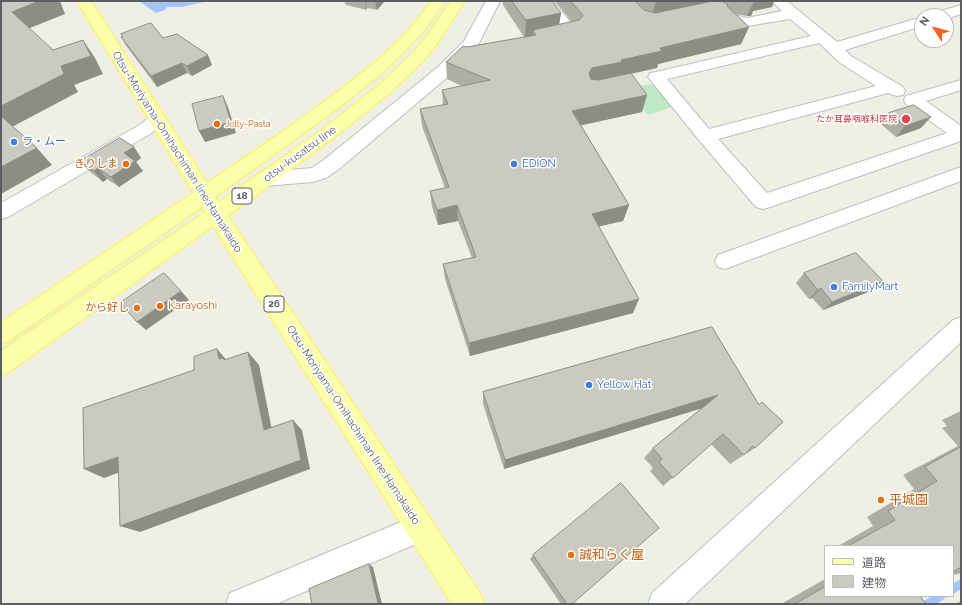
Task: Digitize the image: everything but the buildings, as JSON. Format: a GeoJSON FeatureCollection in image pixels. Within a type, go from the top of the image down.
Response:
{"type":"FeatureCollection","features":[{"type":"Feature","properties":{"kind":"main road","name":"Otsu-Moriyama-Omihachiman line;Hamakaido"},"geometry":{"type":"LineString","coordinates":[[84,1],[216,214],[469,604]]}},
{"type":"Feature","properties":{"kind":"main road","name":"otsu-kusatsu line"},"geometry":{"type":"LineString","coordinates":[[1,334],[204,195],[330,106],[383,64],[420,27],[438,1]]}},
{"type":"Feature","properties":{"kind":"main road","name":"otsu-kusatsu line"},"geometry":{"type":"LineString","coordinates":[[1,364],[266,179],[365,106],[419,57],[446,23],[458,1]]}},
{"type":"Feature","properties":{"kind":"street"},"geometry":{"type":"LineString","coordinates":[[266,179],[312,175],[319,173],[332,164],[444,71],[471,43],[492,1]]}},
{"type":"Feature","properties":{"kind":"street"},"geometry":{"type":"LineString","coordinates":[[542,39],[571,33],[546,1]]}},
{"type":"Feature","properties":{"kind":"street"},"geometry":{"type":"LineString","coordinates":[[711,8],[725,18],[747,22],[784,5],[845,59],[912,100],[960,134]]}},
{"type":"Feature","properties":{"kind":"street"},"geometry":{"type":"LineString","coordinates":[[914,23],[828,43],[649,79],[705,136],[763,202],[960,134]]}},
{"type":"Feature","properties":{"kind":"street"},"geometry":{"type":"LineString","coordinates":[[912,100],[961,85]]}},
{"type":"Feature","properties":{"kind":"street"},"geometry":{"type":"LineString","coordinates":[[705,136],[891,87]]}},
{"type":"Feature","properties":{"kind":"street"},"geometry":{"type":"LineString","coordinates":[[1,212],[137,134],[157,120]]}},
{"type":"Feature","properties":{"kind":"street"},"geometry":{"type":"LineString","coordinates":[[725,260],[961,174]]}},
{"type":"Feature","properties":{"kind":"street"},"geometry":{"type":"LineString","coordinates":[[663,604],[961,327]]}},
{"type":"Feature","properties":{"kind":"street"},"geometry":{"type":"LineString","coordinates":[[241,604],[420,528]]}},
{"type":"Feature","properties":{"kind":"green space"},"geometry":{"type":"Polygon","coordinates":[[[652,84],[672,107],[648,115],[627,89],[652,84]]]}},
{"type":"Feature","properties":{"kind":"water"},"geometry":{"type":"Polygon","coordinates":[[[139,1],[208,1],[182,7],[167,7],[165,10],[156,13],[139,1]]]}},
{"type":"Feature","properties":{"kind":"waterway"},"geometry":{"type":"LineString","coordinates":[[954,588],[961,584]]}},
{"type":"Feature","properties":{"kind":"waterway"},"geometry":{"type":"LineString","coordinates":[[927,604],[939,597]]}},
{"type":"Feature","properties":{"kind":"place","name":"たか耳鼻咽喉科医院"},"geometry":{"type":"Point","coordinates":[906,119]}},
{"type":"Feature","properties":{"kind":"place","name":"Jolly-Pasta"},"geometry":{"type":"Point","coordinates":[217,124]}},
{"type":"Feature","properties":{"kind":"place","name":"ラ・ムー"},"geometry":{"type":"Point","coordinates":[14,142]}},
{"type":"Feature","properties":{"kind":"place","name":"きりしま"},"geometry":{"type":"Point","coordinates":[126,164]}},
{"type":"Feature","properties":{"kind":"place","name":"EDION"},"geometry":{"type":"Point","coordinates":[514,164]}},
{"type":"Feature","properties":{"kind":"place","name":"FamilyMart"},"geometry":{"type":"Point","coordinates":[834,287]}},
{"type":"Feature","properties":{"kind":"place","name":"Karayoshi"},"geometry":{"type":"Point","coordinates":[160,306]}},
{"type":"Feature","properties":{"kind":"place","name":"から好し"},"geometry":{"type":"Point","coordinates":[137,308]}},
{"type":"Feature","properties":{"kind":"place","name":"Yellow Hat"},"geometry":{"type":"Point","coordinates":[589,385]}},
{"type":"Feature","properties":{"kind":"place","name":"平城園"},"geometry":{"type":"Point","coordinates":[881,500]}},
{"type":"Feature","properties":{"kind":"place","name":"誠和らく屋"},"geometry":{"type":"Point","coordinates":[571,555]}}]}
